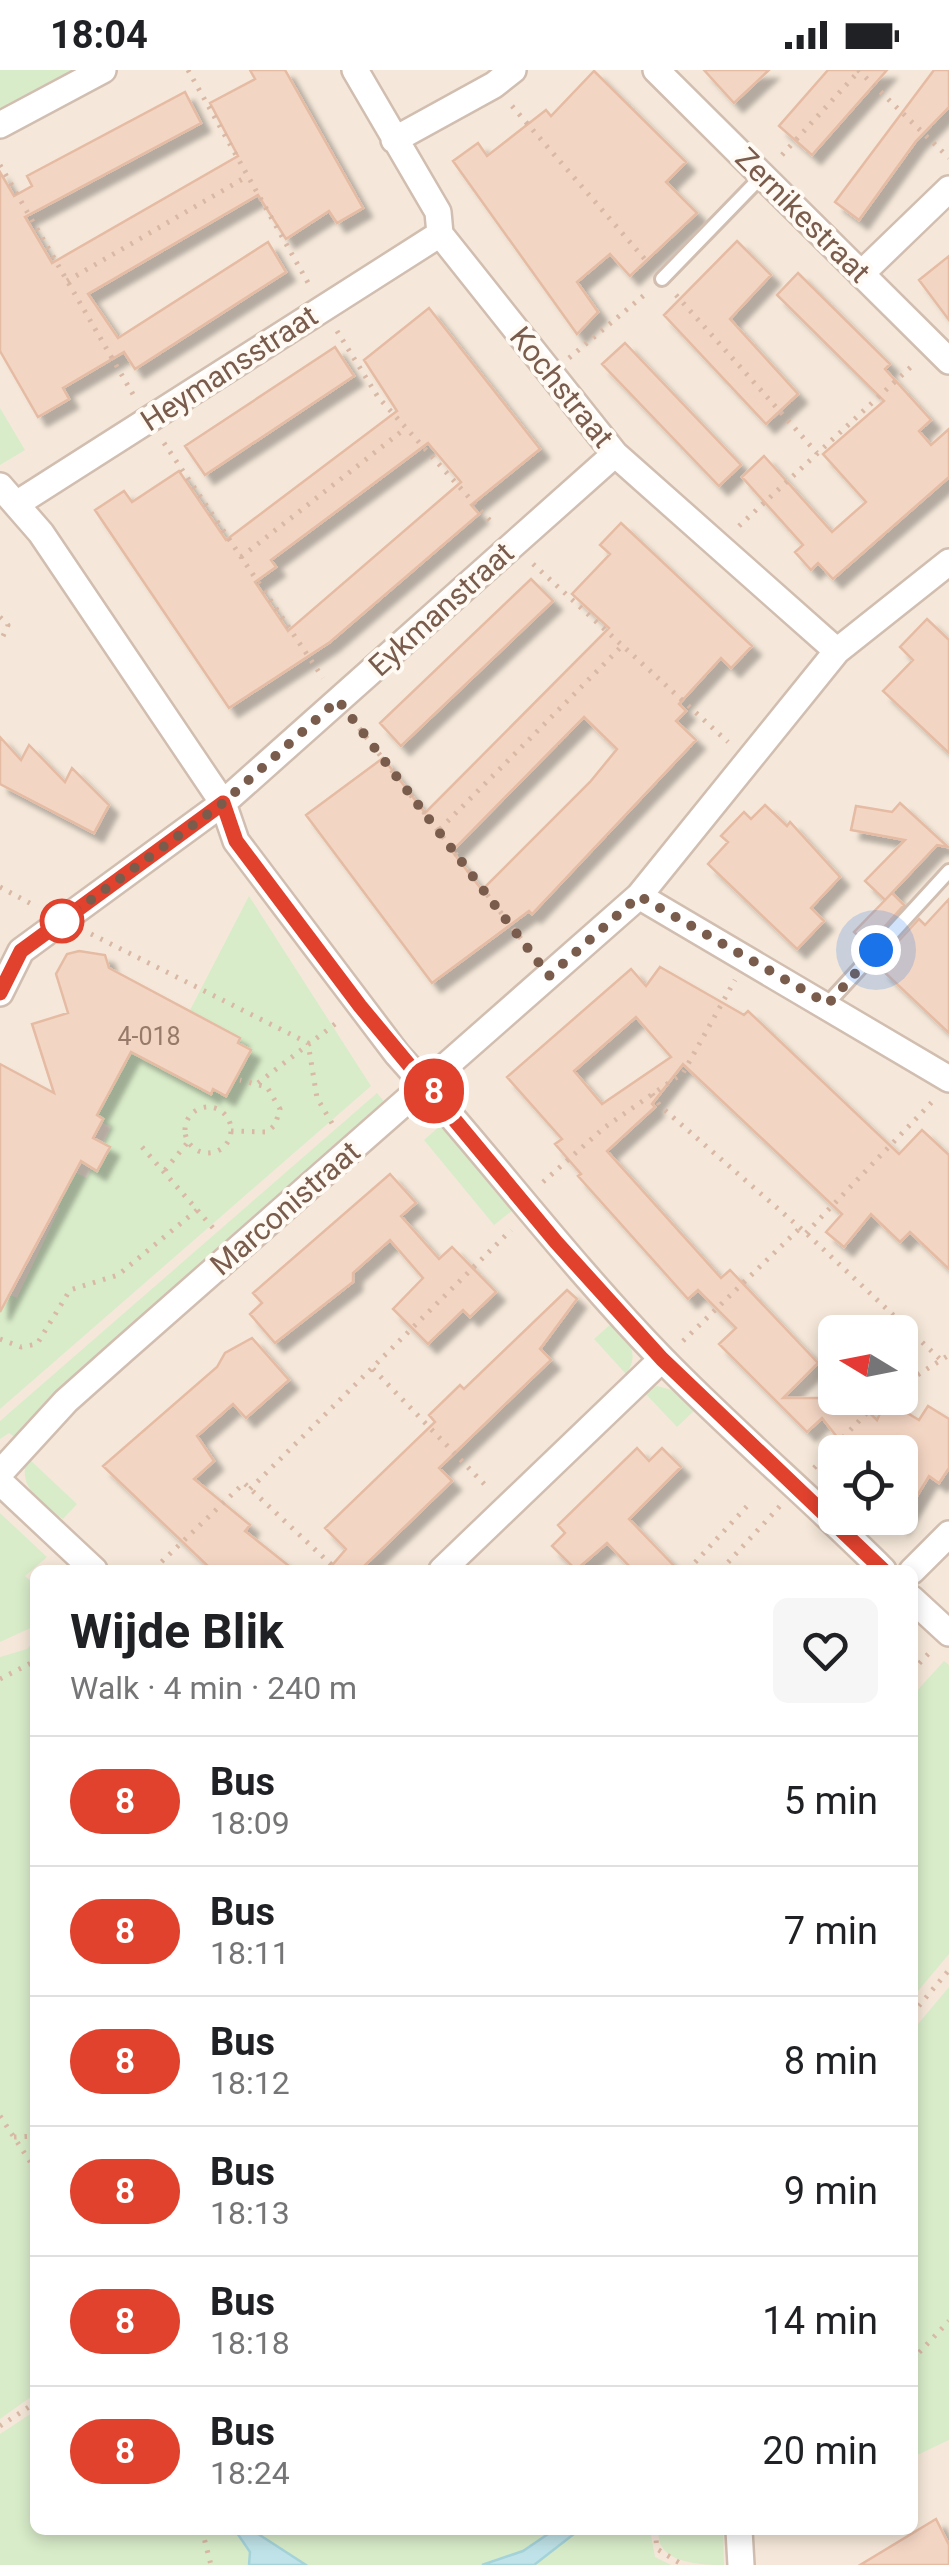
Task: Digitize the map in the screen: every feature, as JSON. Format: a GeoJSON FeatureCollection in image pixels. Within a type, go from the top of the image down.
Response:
{"type":"FeatureCollection","features":[{"type":"Feature","properties":{"kind":"street"},"geometry":{"type":"LineString","coordinates":[[0,125],[103,70]]}},
{"type":"Feature","properties":{"kind":"street","name":"Kochstraat"},"geometry":{"type":"LineString","coordinates":[[355,70],[438,212],[440,234],[614,454],[837,651]]}},
{"type":"Feature","properties":{"kind":"street"},"geometry":{"type":"LineString","coordinates":[[394,140],[494,85],[513,70]]}},
{"type":"Feature","properties":{"kind":"street","name":"Zernikestraat"},"geometry":{"type":"LineString","coordinates":[[663,72],[941,354]]}},
{"type":"Feature","properties":{"kind":"street"},"geometry":{"type":"LineString","coordinates":[[861,274],[949,188]]}},
{"type":"Feature","properties":{"kind":"street","name":"Heymansstraat"},"geometry":{"type":"LineString","coordinates":[[9,495],[148,420],[440,234]]}},
{"type":"Feature","properties":{"kind":"street","name":"Eykmanstraat"},"geometry":{"type":"LineString","coordinates":[[10,946],[63,920],[223,803],[614,454]]}},
{"type":"Feature","properties":{"kind":"street"},"geometry":{"type":"LineString","coordinates":[[9,495],[223,803],[236,841],[397,1054],[428,1084],[527,1206],[662,1359],[878,1565]]}},
{"type":"Feature","properties":{"kind":"street","name":"Marconistraat"},"geometry":{"type":"LineString","coordinates":[[0,1473],[66,1402],[639,896],[837,651],[949,562]]}},
{"type":"Feature","properties":{"kind":"street"},"geometry":{"type":"LineString","coordinates":[[639,896],[828,1004],[942,1088]]}},
{"type":"Feature","properties":{"kind":"street"},"geometry":{"type":"LineString","coordinates":[[0,993],[10,946]]}},
{"type":"Feature","properties":{"kind":"street"},"geometry":{"type":"LineString","coordinates":[[447,1565],[662,1359]]}},
{"type":"Feature","properties":{"kind":"street"},"geometry":{"type":"LineString","coordinates":[[0,1482],[89,1565]]}},
{"type":"Feature","properties":{"kind":"street"},"geometry":{"type":"LineString","coordinates":[[918,1565],[949,1534]]}},
{"type":"Feature","properties":{"kind":"street"},"geometry":{"type":"LineString","coordinates":[[918,1605],[949,1633]]}},
{"type":"Feature","properties":{"kind":"street"},"geometry":{"type":"LineString","coordinates":[[740,2535],[741,2565]]}},
{"type":"Feature","properties":{"kind":"lane"},"geometry":{"type":"LineString","coordinates":[[662,279],[763,176]]}},
{"type":"Feature","properties":{"kind":"lane"},"geometry":{"type":"LineString","coordinates":[[828,1004],[949,871]]}},
{"type":"Feature","properties":{"kind":"path"},"geometry":{"type":"LineString","coordinates":[[188,70],[323,308],[378,396],[512,545],[748,761]]}},
{"type":"Feature","properties":{"kind":"path"},"geometry":{"type":"LineString","coordinates":[[763,176],[858,71],[949,158]]}},
{"type":"Feature","properties":{"kind":"path"},"geometry":{"type":"LineString","coordinates":[[0,165],[148,420],[338,700],[549,976]]}},
{"type":"Feature","properties":{"kind":"path"},"geometry":{"type":"LineString","coordinates":[[67,281],[247,176]]}},
{"type":"Feature","properties":{"kind":"path"},"geometry":{"type":"LineString","coordinates":[[551,374],[662,279]]}},
{"type":"Feature","properties":{"kind":"path"},"geometry":{"type":"LineString","coordinates":[[718,546],[941,354]]}},
{"type":"Feature","properties":{"kind":"path"},"geometry":{"type":"LineString","coordinates":[[242,557],[406,428]]}},
{"type":"Feature","properties":{"kind":"path"},"geometry":{"type":"LineString","coordinates":[[0,617],[8,625],[0,643]]}},
{"type":"Feature","properties":{"kind":"path"},"geometry":{"type":"LineString","coordinates":[[440,830],[622,646]]}},
{"type":"Feature","properties":{"kind":"path"},"geometry":{"type":"LineString","coordinates":[[0,887],[308,1043]]}},
{"type":"Feature","properties":{"kind":"path"},"geometry":{"type":"LineString","coordinates":[[250,1488],[372,1370],[605,1126],[683,1073],[747,958]]}},
{"type":"Feature","properties":{"kind":"path"},"geometry":{"type":"LineString","coordinates":[[258,1084],[360,1006]]}},
{"type":"Feature","properties":{"kind":"path"},"geometry":{"type":"LineString","coordinates":[[308,1043],[317,1098],[333,1125]]}},
{"type":"Feature","properties":{"kind":"path"},"geometry":{"type":"LineString","coordinates":[[232,1131],[260,1134],[275,1125],[278,1100],[258,1084],[240,1080]]}},
{"type":"Feature","properties":{"kind":"path"},"geometry":{"type":"LineString","coordinates":[[806,1233],[942,1088]]}},
{"type":"Feature","properties":{"kind":"path"},"geometry":{"type":"LineString","coordinates":[[652,1094],[660,1106],[806,1233],[941,1360]]}},
{"type":"Feature","properties":{"kind":"path"},"geometry":{"type":"LineString","coordinates":[[164,1171],[188,1142],[187,1120],[206,1107],[228,1116],[232,1131],[226,1145],[214,1153],[199,1152],[188,1142]]}},
{"type":"Feature","properties":{"kind":"path"},"geometry":{"type":"LineString","coordinates":[[142,1147],[213,1228]]}},
{"type":"Feature","properties":{"kind":"path"},"geometry":{"type":"LineString","coordinates":[[0,1339],[21,1347],[38,1344],[70,1290],[118,1275],[196,1210]]}},
{"type":"Feature","properties":{"kind":"path"},"geometry":{"type":"LineString","coordinates":[[662,1359],[800,1228]]}},
{"type":"Feature","properties":{"kind":"path"},"geometry":{"type":"LineString","coordinates":[[918,1375],[949,1355]]}},
{"type":"Feature","properties":{"kind":"path"},"geometry":{"type":"LineString","coordinates":[[372,1370],[508,1507]]}},
{"type":"Feature","properties":{"kind":"path"},"geometry":{"type":"LineString","coordinates":[[725,1565],[865,1415]]}},
{"type":"Feature","properties":{"kind":"path"},"geometry":{"type":"LineString","coordinates":[[158,1565],[244,1482],[332,1565]]}},
{"type":"Feature","properties":{"kind":"path"},"geometry":{"type":"LineString","coordinates":[[693,1565],[748,1504]]}},
{"type":"Feature","properties":{"kind":"path"},"geometry":{"type":"LineString","coordinates":[[0,1679],[30,1664]]}},
{"type":"Feature","properties":{"kind":"path"},"geometry":{"type":"LineString","coordinates":[[918,2007],[949,1970]]}},
{"type":"Feature","properties":{"kind":"path"},"geometry":{"type":"LineString","coordinates":[[0,2116],[30,2161]]}},
{"type":"Feature","properties":{"kind":"path"},"geometry":{"type":"LineString","coordinates":[[14,2137],[30,2136]]}},
{"type":"Feature","properties":{"kind":"path"},"geometry":{"type":"LineString","coordinates":[[918,2354],[949,2321]]}},
{"type":"Feature","properties":{"kind":"path"},"geometry":{"type":"LineString","coordinates":[[0,2426],[30,2406]]}},
{"type":"Feature","properties":{"kind":"path"},"geometry":{"type":"LineString","coordinates":[[203,2535],[212,2565]]}},
{"type":"Feature","properties":{"kind":"path"},"geometry":{"type":"LineString","coordinates":[[655,2535],[656,2549],[677,2564]]}},
{"type":"Feature","properties":{"kind":"shaded area"},"geometry":{"type":"Polygon","coordinates":[[[0,70],[949,70],[949,2565],[0,2565],[0,70]]]}},
{"type":"Feature","properties":{"kind":"green space"},"geometry":{"type":"Polygon","coordinates":[[[0,70],[73,70],[0,109],[0,70]]]}},
{"type":"Feature","properties":{"kind":"green space"},"geometry":{"type":"Polygon","coordinates":[[[0,408],[25,450],[0,465],[0,408]]]}},
{"type":"Feature","properties":{"kind":"green space"},"geometry":{"type":"Polygon","coordinates":[[[249,896],[371,1086],[0,1409],[0,1290],[17,1298],[60,1208],[52,1204],[69,1170],[87,1178],[111,1127],[89,1116],[127,1039],[188,1014],[249,896]]]}},
{"type":"Feature","properties":{"kind":"green space"},"geometry":{"type":"Polygon","coordinates":[[[377,1093],[386,1104],[15,1437],[9,1433],[0,1439],[0,1421],[377,1093]]]}},
{"type":"Feature","properties":{"kind":"green space"},"geometry":{"type":"Polygon","coordinates":[[[441,1125],[513,1210],[494,1225],[424,1140],[441,1125]]]}},
{"type":"Feature","properties":{"kind":"green space"},"geometry":{"type":"Polygon","coordinates":[[[612,1323],[632,1353],[626,1374],[594,1339],[612,1323]]]}},
{"type":"Feature","properties":{"kind":"green space"},"geometry":{"type":"Polygon","coordinates":[[[657,1386],[676,1391],[695,1410],[677,1427],[643,1391],[657,1386]]]}},
{"type":"Feature","properties":{"kind":"green space"},"geometry":{"type":"Polygon","coordinates":[[[28,1458],[77,1504],[63,1519],[28,1486],[28,1458]]]}},
{"type":"Feature","properties":{"kind":"green space"},"geometry":{"type":"Polygon","coordinates":[[[0,1513],[47,1557],[38,1565],[30,1565],[25,1576],[30,1580],[30,1628],[0,1642],[0,1513]]]}},
{"type":"Feature","properties":{"kind":"green space"},"geometry":{"type":"Polygon","coordinates":[[[30,1646],[30,2398],[0,2419],[0,1657],[30,1646]]]}},
{"type":"Feature","properties":{"kind":"green space"},"geometry":{"type":"Polygon","coordinates":[[[944,1661],[949,1665],[949,1954],[918,1991],[918,1690],[944,1661]]]}},
{"type":"Feature","properties":{"kind":"green space"},"geometry":{"type":"Polygon","coordinates":[[[949,1987],[949,2440],[918,2455],[918,2024],[949,1987]]]}},
{"type":"Feature","properties":{"kind":"green space"},"geometry":{"type":"Polygon","coordinates":[[[30,2414],[30,2535],[238,2535],[250,2552],[249,2565],[0,2565],[0,2434],[30,2414]]]}},
{"type":"Feature","properties":{"kind":"green space"},"geometry":{"type":"Polygon","coordinates":[[[260,2535],[547,2535],[523,2551],[482,2565],[306,2565],[260,2535]]]}},
{"type":"Feature","properties":{"kind":"green space"},"geometry":{"type":"Polygon","coordinates":[[[573,2535],[651,2535],[655,2557],[671,2565],[534,2565],[573,2535]]]}},
{"type":"Feature","properties":{"kind":"green space"},"geometry":{"type":"Polygon","coordinates":[[[659,2535],[723,2535],[724,2565],[681,2560],[671,2556],[659,2535]]]}},
{"type":"Feature","properties":{"kind":"water"},"geometry":{"type":"Polygon","coordinates":[[[238,2535],[260,2535],[306,2565],[249,2565],[250,2552],[238,2535]]]}},
{"type":"Feature","properties":{"kind":"water"},"geometry":{"type":"Polygon","coordinates":[[[547,2535],[573,2535],[534,2565],[482,2565],[523,2551],[547,2535]]]}},
{"type":"Feature","properties":{"kind":"building"},"geometry":{"type":"Polygon","coordinates":[[[250,70],[285,70],[363,208],[337,223],[329,211],[286,239],[258,195],[88,294],[118,338],[268,242],[286,272],[135,369],[124,352],[63,388],[69,399],[38,417],[0,351],[0,172],[14,196],[32,186],[27,176],[185,92],[201,123],[25,217],[52,263],[238,156],[210,103],[255,79],[250,70]]]}},
{"type":"Feature","properties":{"kind":"building"},"geometry":{"type":"Polygon","coordinates":[[[704,70],[769,70],[734,103],[704,70]]]}},
{"type":"Feature","properties":{"kind":"building"},"geometry":{"type":"Polygon","coordinates":[[[828,70],[887,70],[812,155],[779,126],[828,70]]]}},
{"type":"Feature","properties":{"kind":"building"},"geometry":{"type":"Polygon","coordinates":[[[934,70],[949,70],[949,107],[916,141],[859,220],[835,202],[934,70]]]}},
{"type":"Feature","properties":{"kind":"building"},"geometry":{"type":"Polygon","coordinates":[[[594,71],[686,162],[666,182],[697,213],[630,276],[610,254],[577,282],[598,312],[577,334],[453,161],[478,143],[487,156],[546,110],[551,116],[594,71]]]}},
{"type":"Feature","properties":{"kind":"building"},"geometry":{"type":"Polygon","coordinates":[[[737,241],[771,275],[730,319],[798,394],[766,424],[664,315],[737,241]]]}},
{"type":"Feature","properties":{"kind":"building"},"geometry":{"type":"Polygon","coordinates":[[[949,256],[949,320],[919,280],[949,256]]]}},
{"type":"Feature","properties":{"kind":"building"},"geometry":{"type":"Polygon","coordinates":[[[798,273],[890,364],[885,369],[931,420],[919,431],[931,445],[949,429],[949,477],[833,579],[818,563],[811,570],[795,552],[803,545],[742,477],[764,456],[832,532],[866,502],[823,454],[884,401],[777,295],[798,273]]]}},
{"type":"Feature","properties":{"kind":"building"},"geometry":{"type":"Polygon","coordinates":[[[429,308],[540,449],[471,505],[479,514],[330,642],[229,708],[95,510],[124,491],[132,502],[179,471],[226,540],[397,411],[364,360],[429,308]],[[428,443],[271,560],[276,567],[255,582],[288,631],[461,482],[428,443]]]}},
{"type":"Feature","properties":{"kind":"building"},"geometry":{"type":"Polygon","coordinates":[[[625,343],[741,465],[719,486],[602,364],[625,343]]]}},
{"type":"Feature","properties":{"kind":"building"},"geometry":{"type":"Polygon","coordinates":[[[335,347],[354,376],[205,475],[185,446],[335,347]]]}},
{"type":"Feature","properties":{"kind":"building"},"geometry":{"type":"Polygon","coordinates":[[[621,523],[752,646],[731,668],[721,658],[679,704],[686,711],[676,721],[696,740],[532,914],[529,911],[432,983],[306,815],[383,758],[425,813],[609,628],[572,594],[610,554],[600,545],[621,523]],[[584,717],[452,851],[482,890],[590,782],[617,749],[584,717]]]}},
{"type":"Feature","properties":{"kind":"building"},"geometry":{"type":"Polygon","coordinates":[[[531,579],[553,601],[401,746],[380,723],[531,579]]]}},
{"type":"Feature","properties":{"kind":"building"},"geometry":{"type":"Polygon","coordinates":[[[927,619],[949,640],[949,753],[883,691],[913,660],[900,647],[927,619]]]}},
{"type":"Feature","properties":{"kind":"building"},"geometry":{"type":"Polygon","coordinates":[[[0,737],[21,760],[29,745],[65,782],[72,768],[109,805],[94,833],[0,784],[0,737]]]}},
{"type":"Feature","properties":{"kind":"building"},"geometry":{"type":"Polygon","coordinates":[[[900,803],[948,847],[937,845],[885,900],[865,881],[905,840],[851,830],[856,806],[892,812],[900,803]]]}},
{"type":"Feature","properties":{"kind":"building"},"geometry":{"type":"Polygon","coordinates":[[[765,805],[787,826],[790,822],[840,877],[811,908],[824,921],[797,949],[708,864],[728,842],[721,836],[744,812],[751,819],[765,805]]]}},
{"type":"Feature","properties":{"kind":"building"},"geometry":{"type":"Polygon","coordinates":[[[892,893],[904,905],[868,945],[854,932],[892,893]]]}},
{"type":"Feature","properties":{"kind":"building"},"geometry":{"type":"Polygon","coordinates":[[[949,899],[949,1033],[881,969],[887,963],[882,959],[919,919],[925,925],[949,899]]]}},
{"type":"Feature","properties":{"kind":"building"},"geometry":{"type":"Polygon","coordinates":[[[79,951],[105,955],[109,968],[240,1038],[238,1043],[251,1050],[226,1096],[213,1089],[211,1094],[131,1052],[97,1115],[103,1119],[93,1138],[110,1147],[97,1171],[81,1161],[0,1312],[0,1064],[54,1093],[32,1024],[68,1013],[56,974],[67,954],[79,951]]]}},
{"type":"Feature","properties":{"kind":"building"},"geometry":{"type":"Polygon","coordinates":[[[660,967],[744,1015],[748,1011],[899,1154],[922,1130],[949,1155],[949,1269],[910,1232],[900,1242],[871,1214],[844,1247],[826,1232],[842,1214],[683,1064],[652,1104],[655,1107],[607,1151],[721,1278],[730,1270],[818,1363],[783,1398],[818,1398],[818,1415],[872,1415],[877,1420],[879,1415],[911,1415],[919,1420],[928,1406],[949,1419],[949,1468],[939,1483],[929,1476],[918,1494],[918,1435],[836,1435],[822,1418],[807,1432],[719,1344],[736,1328],[698,1290],[688,1299],[578,1176],[581,1174],[555,1144],[562,1139],[507,1077],[631,969],[646,986],[660,967]],[[636,1017],[574,1071],[602,1104],[671,1057],[636,1017]]]}},
{"type":"Feature","properties":{"kind":"building"},"geometry":{"type":"Polygon","coordinates":[[[390,1174],[416,1203],[401,1216],[439,1259],[452,1247],[496,1292],[470,1317],[463,1310],[428,1344],[393,1309],[423,1278],[390,1240],[353,1273],[353,1282],[275,1343],[250,1314],[262,1303],[253,1293],[390,1174]]]}},
{"type":"Feature","properties":{"kind":"building"},"geometry":{"type":"Polygon","coordinates":[[[567,1290],[577,1299],[540,1349],[551,1360],[439,1468],[452,1481],[365,1565],[332,1565],[346,1549],[325,1528],[435,1422],[429,1415],[460,1385],[464,1389],[567,1290]]]}},
{"type":"Feature","properties":{"kind":"building"},"geometry":{"type":"Polygon","coordinates":[[[252,1338],[289,1380],[246,1418],[233,1404],[197,1436],[214,1461],[194,1479],[250,1525],[245,1531],[288,1565],[207,1565],[103,1466],[217,1367],[225,1353],[252,1338]]]}},
{"type":"Feature","properties":{"kind":"building"},"geometry":{"type":"Polygon","coordinates":[[[637,1448],[649,1461],[662,1448],[681,1467],[629,1519],[673,1565],[628,1565],[607,1543],[582,1565],[571,1565],[552,1546],[565,1533],[558,1525],[637,1448]]]}},
{"type":"Feature","properties":{"kind":"building"},"geometry":{"type":"Polygon","coordinates":[[[936,2519],[949,2545],[949,2565],[860,2565],[910,2535],[918,2535],[918,2530],[936,2519]]]}},
{"type":"Feature","properties":{"kind":"bus line","name":"8"},"geometry":{"type":"LineString","coordinates":[[0,993],[21,951],[223,803],[236,841],[360,1006],[556,1242],[662,1359],[878,1565]]}},
{"type":"Feature","properties":{"kind":"route"},"geometry":{"type":"LineString","coordinates":[[62,921],[223,803],[338,700],[549,976],[639,896],[828,1004],[876,950]]}}]}
